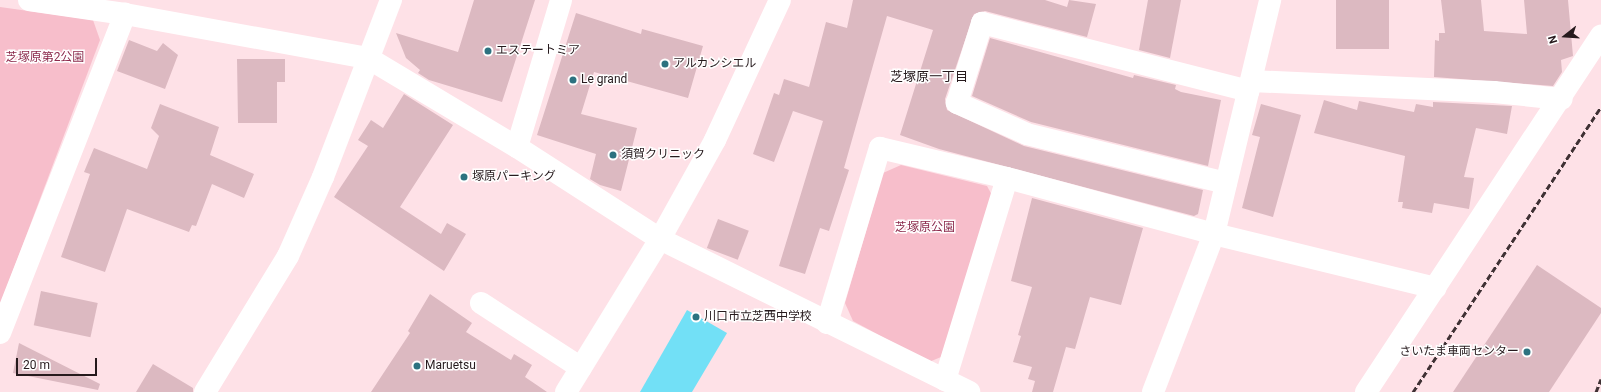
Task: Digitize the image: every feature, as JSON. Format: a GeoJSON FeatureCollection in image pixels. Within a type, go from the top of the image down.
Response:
{"type":"FeatureCollection","features":[{"type":"Feature","properties":{"kind":"street"},"geometry":{"type":"LineString","coordinates":[[29,0],[125,14],[368,58],[517,147],[660,239],[969,392]]}},
{"type":"Feature","properties":{"kind":"street"},"geometry":{"type":"LineString","coordinates":[[205,392],[288,256],[323,177],[391,0]]}},
{"type":"Feature","properties":{"kind":"street"},"geometry":{"type":"LineString","coordinates":[[517,147],[561,0]]}},
{"type":"Feature","properties":{"kind":"street"},"geometry":{"type":"LineString","coordinates":[[566,392],[660,239],[715,140],[780,0]]}},
{"type":"Feature","properties":{"kind":"street"},"geometry":{"type":"LineString","coordinates":[[1153,392],[1214,234],[1270,0]]}},
{"type":"Feature","properties":{"kind":"street"},"geometry":{"type":"LineString","coordinates":[[0,333],[125,14]]}},
{"type":"Feature","properties":{"kind":"street"},"geometry":{"type":"LineString","coordinates":[[1226,183],[1027,134],[957,103],[982,23],[1249,86],[1494,92],[1562,98]]}},
{"type":"Feature","properties":{"kind":"street"},"geometry":{"type":"LineString","coordinates":[[1366,392],[1562,98],[1601,36]]}},
{"type":"Feature","properties":{"kind":"street"},"geometry":{"type":"LineString","coordinates":[[827,323],[880,148],[1008,178],[1214,234],[1435,288]]}},
{"type":"Feature","properties":{"kind":"street"},"geometry":{"type":"LineString","coordinates":[[945,380],[1008,178]]}},
{"type":"Feature","properties":{"kind":"street"},"geometry":{"type":"LineString","coordinates":[[480,303],[581,368]]}},
{"type":"Feature","properties":{"kind":"green space","name":"芝塚原第2公園"},"geometry":{"type":"Polygon","coordinates":[[[0,7],[93,20],[100,40],[0,305],[0,7]]]}},
{"type":"Feature","properties":{"kind":"green space","name":"芝塚原公園"},"geometry":{"type":"Polygon","coordinates":[[[901,165],[987,186],[993,197],[941,357],[929,362],[853,321],[845,303],[883,173],[901,165]]]}},
{"type":"Feature","properties":{"kind":"water"},"geometry":{"type":"Polygon","coordinates":[[[687,310],[727,333],[692,392],[640,392],[687,310]]]}},
{"type":"Feature","properties":{"kind":"building","name":"エステートミア"},"geometry":{"type":"Polygon","coordinates":[[[474,0],[535,0],[502,102],[429,80],[418,73],[420,70],[406,58],[396,33],[458,52],[474,0]]]}},
{"type":"Feature","properties":{"kind":"building"},"geometry":{"type":"Polygon","coordinates":[[[853,0],[1045,0],[1067,7],[1069,0],[1096,4],[1087,37],[985,11],[974,14],[945,99],[947,110],[1024,146],[1203,190],[1198,214],[1194,216],[939,149],[900,135],[933,30],[887,16],[844,168],[849,170],[829,231],[820,228],[805,274],[779,266],[823,121],[793,111],[774,162],[753,154],[774,93],[779,95],[784,79],[809,87],[826,22],[847,28],[853,0]]]}},
{"type":"Feature","properties":{"kind":"building"},"geometry":{"type":"Polygon","coordinates":[[[1148,0],[1181,0],[1170,58],[1139,50],[1148,0]]]}},
{"type":"Feature","properties":{"kind":"building"},"geometry":{"type":"Polygon","coordinates":[[[1336,0],[1389,0],[1389,49],[1336,49],[1336,0]]]}},
{"type":"Feature","properties":{"kind":"building"},"geometry":{"type":"Polygon","coordinates":[[[1441,0],[1481,0],[1484,31],[1527,34],[1524,0],[1568,0],[1573,56],[1561,60],[1562,72],[1553,86],[1434,77],[1435,40],[1439,41],[1439,33],[1445,33],[1441,0]]]}},
{"type":"Feature","properties":{"kind":"building"},"geometry":{"type":"Polygon","coordinates":[[[576,13],[641,34],[642,29],[703,46],[688,98],[594,72],[581,114],[637,128],[621,191],[600,185],[590,179],[596,154],[537,135],[576,13]]]}},
{"type":"Feature","properties":{"kind":"building"},"geometry":{"type":"Polygon","coordinates":[[[990,38],[1133,78],[1134,75],[1176,85],[1175,89],[1181,92],[1221,100],[1208,166],[1031,122],[972,96],[990,38]]]}},
{"type":"Feature","properties":{"kind":"building"},"geometry":{"type":"Polygon","coordinates":[[[129,40],[157,51],[163,43],[178,55],[165,89],[117,71],[129,40]]]}},
{"type":"Feature","properties":{"kind":"building"},"geometry":{"type":"Polygon","coordinates":[[[237,59],[285,59],[285,82],[277,82],[277,123],[238,123],[237,59]]]}},
{"type":"Feature","properties":{"kind":"building"},"geometry":{"type":"Polygon","coordinates":[[[404,94],[453,125],[400,207],[441,234],[447,223],[466,234],[444,271],[334,197],[368,146],[358,140],[371,120],[383,128],[404,94]]]}},
{"type":"Feature","properties":{"kind":"building"},"geometry":{"type":"Polygon","coordinates":[[[1324,100],[1357,110],[1359,101],[1414,112],[1416,104],[1433,107],[1433,102],[1512,106],[1507,134],[1476,128],[1464,177],[1474,178],[1469,209],[1434,203],[1432,213],[1402,208],[1403,202],[1398,202],[1405,156],[1314,133],[1324,100]]]}},
{"type":"Feature","properties":{"kind":"building"},"geometry":{"type":"Polygon","coordinates":[[[160,104],[219,127],[210,155],[254,174],[244,198],[212,184],[196,226],[192,225],[189,232],[127,209],[105,272],[61,257],[90,174],[84,172],[94,148],[147,169],[159,136],[151,128],[160,104]]]}},
{"type":"Feature","properties":{"kind":"building"},"geometry":{"type":"Polygon","coordinates":[[[1261,104],[1301,115],[1273,217],[1242,208],[1260,137],[1252,135],[1261,104]]]}},
{"type":"Feature","properties":{"kind":"building"},"geometry":{"type":"Polygon","coordinates":[[[1032,198],[1143,228],[1121,305],[1090,297],[1075,349],[1066,347],[1053,392],[1032,392],[1035,381],[1028,379],[1032,367],[1013,362],[1021,336],[1018,335],[1032,287],[1011,281],[1032,198]]]}},
{"type":"Feature","properties":{"kind":"building"},"geometry":{"type":"Polygon","coordinates":[[[718,219],[749,231],[738,260],[707,248],[718,219]]]}},
{"type":"Feature","properties":{"kind":"building","name":"さいたま車両センター"},"geometry":{"type":"Polygon","coordinates":[[[1537,265],[1601,308],[1601,313],[1549,392],[1453,392],[1537,265]]]}},
{"type":"Feature","properties":{"kind":"building"},"geometry":{"type":"Polygon","coordinates":[[[41,291],[98,303],[90,337],[34,325],[41,291]]]}},
{"type":"Feature","properties":{"kind":"building"},"geometry":{"type":"Polygon","coordinates":[[[430,294],[472,323],[466,332],[511,360],[514,354],[532,365],[525,377],[547,392],[371,392],[410,333],[408,331],[430,294]]]}},
{"type":"Feature","properties":{"kind":"building"},"geometry":{"type":"Polygon","coordinates":[[[19,343],[100,384],[98,390],[13,373],[19,343]]]}},
{"type":"Feature","properties":{"kind":"building"},"geometry":{"type":"Polygon","coordinates":[[[153,364],[193,388],[193,392],[136,392],[153,364]]]}},
{"type":"Feature","properties":{"kind":"railway"},"geometry":{"type":"LineString","coordinates":[[1413,392],[1601,107]]}},
{"type":"Feature","properties":{"kind":"railway"},"geometry":{"type":"LineString","coordinates":[[1596,392],[1601,379]]}},
{"type":"Feature","properties":{"kind":"place","name":"エステートミア"},"geometry":{"type":"Point","coordinates":[488,51]}},
{"type":"Feature","properties":{"kind":"place","name":"アルカンシエル"},"geometry":{"type":"Point","coordinates":[665,64]}},
{"type":"Feature","properties":{"kind":"place","name":"Le grand"},"geometry":{"type":"Point","coordinates":[573,80]}},
{"type":"Feature","properties":{"kind":"place","name":"須賀クリニック"},"geometry":{"type":"Point","coordinates":[613,155]}},
{"type":"Feature","properties":{"kind":"place","name":"塚原パーキング"},"geometry":{"type":"Point","coordinates":[464,177]}},
{"type":"Feature","properties":{"kind":"place","name":"川口市立芝西中学校"},"geometry":{"type":"Point","coordinates":[696,317]}},
{"type":"Feature","properties":{"kind":"place","name":"さいたま車両センター"},"geometry":{"type":"Point","coordinates":[1527,352]}},
{"type":"Feature","properties":{"kind":"place","name":"Maruetsu"},"geometry":{"type":"Point","coordinates":[417,366]}},
{"type":"Feature","properties":{"kind":"district","name":"芝塚原一丁目"},"geometry":{"type":"Point","coordinates":[929,77]}}]}
